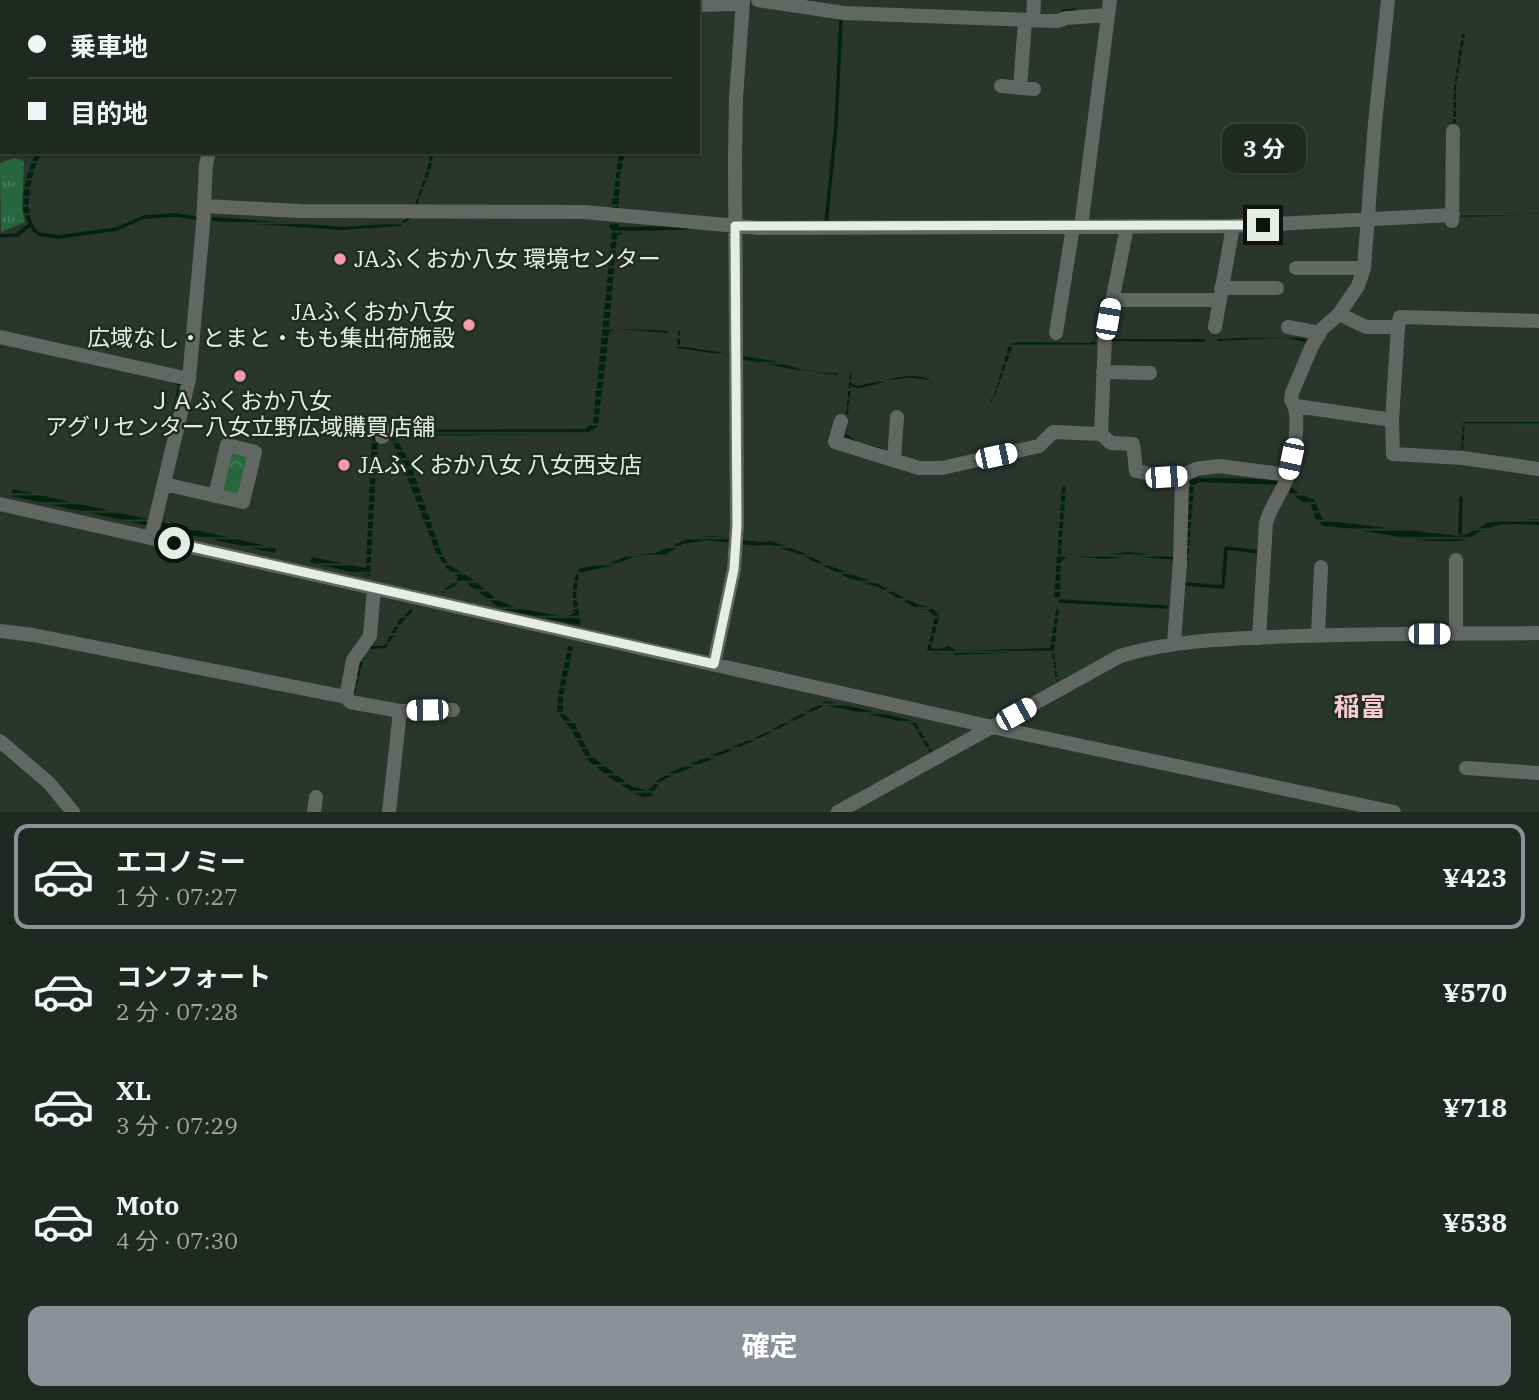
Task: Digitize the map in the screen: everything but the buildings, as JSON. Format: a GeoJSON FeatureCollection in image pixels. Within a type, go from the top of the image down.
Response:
{"type":"FeatureCollection","features":[{"type":"Feature","properties":{"kind":"street"},"geometry":{"type":"LineString","coordinates":[[1001,86],[1027,89],[1029,20],[1034,0]]}},
{"type":"Feature","properties":{"kind":"street"},"geometry":{"type":"LineString","coordinates":[[1259,638],[1266,523],[1269,511],[1285,481],[1295,444],[1296,406],[1291,400],[1292,393],[1311,348],[1358,286],[1364,268],[1388,0]]}},
{"type":"Feature","properties":{"kind":"street"},"geometry":{"type":"LineString","coordinates":[[714,664],[724,622],[737,532],[736,97],[748,1]]}},
{"type":"Feature","properties":{"kind":"street"},"geometry":{"type":"LineString","coordinates":[[700,5],[748,1],[844,13],[1058,21],[1109,7],[1077,227],[1056,333]]}},
{"type":"Feature","properties":{"kind":"street"},"geometry":{"type":"LineString","coordinates":[[204,206],[299,211],[607,214],[735,226],[1233,226],[1452,218],[1453,131]]}},
{"type":"Feature","properties":{"kind":"street"},"geometry":{"type":"LineString","coordinates":[[151,537],[189,379],[209,154]]}},
{"type":"Feature","properties":{"kind":"street"},"geometry":{"type":"LineString","coordinates":[[1214,327],[1233,226]]}},
{"type":"Feature","properties":{"kind":"street"},"geometry":{"type":"LineString","coordinates":[[1101,434],[1105,337],[1126,227]]}},
{"type":"Feature","properties":{"kind":"street"},"geometry":{"type":"LineString","coordinates":[[1296,268],[1364,268]]}},
{"type":"Feature","properties":{"kind":"street"},"geometry":{"type":"LineString","coordinates":[[1112,300],[1277,288]]}},
{"type":"Feature","properties":{"kind":"street"},"geometry":{"type":"LineString","coordinates":[[1339,314],[1366,327],[1398,327]]}},
{"type":"Feature","properties":{"kind":"street"},"geometry":{"type":"LineString","coordinates":[[1539,321],[1400,317],[1392,420],[1392,454],[1463,458],[1539,469]]}},
{"type":"Feature","properties":{"kind":"street"},"geometry":{"type":"LineString","coordinates":[[1287,327],[1320,333]]}},
{"type":"Feature","properties":{"kind":"street"},"geometry":{"type":"LineString","coordinates":[[0,337],[189,379]]}},
{"type":"Feature","properties":{"kind":"street"},"geometry":{"type":"LineString","coordinates":[[1103,372],[1150,373]]}},
{"type":"Feature","properties":{"kind":"street"},"geometry":{"type":"LineString","coordinates":[[1296,406],[1392,420]]}},
{"type":"Feature","properties":{"kind":"street"},"geometry":{"type":"LineString","coordinates":[[894,455],[897,417]]}},
{"type":"Feature","properties":{"kind":"street"},"geometry":{"type":"LineString","coordinates":[[841,421],[835,442],[894,455],[919,468],[942,468],[1039,446],[1053,432],[1101,434],[1111,443],[1133,444],[1136,471],[1166,477],[1182,476],[1196,469],[1219,466],[1285,481]]}},
{"type":"Feature","properties":{"kind":"street"},"geometry":{"type":"LineString","coordinates":[[1174,643],[1182,476]]}},
{"type":"Feature","properties":{"kind":"street"},"geometry":{"type":"LineString","coordinates":[[164,484],[215,496]]}},
{"type":"Feature","properties":{"kind":"street"},"geometry":{"type":"LineString","coordinates":[[0,504],[992,727],[1394,812]]}},
{"type":"Feature","properties":{"kind":"street"},"geometry":{"type":"LineString","coordinates":[[1456,634],[1457,560]]}},
{"type":"Feature","properties":{"kind":"street"},"geometry":{"type":"LineString","coordinates":[[1318,635],[1321,567]]}},
{"type":"Feature","properties":{"kind":"street"},"geometry":{"type":"LineString","coordinates":[[346,697],[353,660],[370,636],[374,588]]}},
{"type":"Feature","properties":{"kind":"street"},"geometry":{"type":"LineString","coordinates":[[0,631],[33,635],[346,697],[350,702],[360,705],[400,710],[453,710]]}},
{"type":"Feature","properties":{"kind":"street"},"geometry":{"type":"LineString","coordinates":[[838,812],[1120,656],[1144,649],[1174,643],[1318,635],[1539,633]]}},
{"type":"Feature","properties":{"kind":"street"},"geometry":{"type":"LineString","coordinates":[[389,812],[400,710]]}},
{"type":"Feature","properties":{"kind":"street"},"geometry":{"type":"LineString","coordinates":[[0,741],[49,783],[73,812]]}},
{"type":"Feature","properties":{"kind":"street"},"geometry":{"type":"LineString","coordinates":[[1466,768],[1539,772]]}},
{"type":"Feature","properties":{"kind":"green space"},"geometry":{"type":"Polygon","coordinates":[[[15,158],[24,161],[22,209],[25,222],[1,232],[0,163],[15,158]]]}},
{"type":"Feature","properties":{"kind":"green space"},"geometry":{"type":"Polygon","coordinates":[[[232,453],[248,456],[242,495],[223,491],[232,453]]]}},
{"type":"Feature","properties":{"kind":"shaded area"},"geometry":{"type":"Polygon","coordinates":[[[1462,34],[1465,34],[1456,87],[1456,122],[1449,130],[1453,121],[1454,86],[1462,34]]]}},
{"type":"Feature","properties":{"kind":"shaded area"},"geometry":{"type":"Polygon","coordinates":[[[35,154],[41,154],[30,187],[31,226],[26,219],[23,200],[29,169],[35,154]]]}},
{"type":"Feature","properties":{"kind":"shaded area"},"geometry":{"type":"Polygon","coordinates":[[[430,154],[433,154],[416,215],[400,226],[341,230],[212,221],[212,217],[345,227],[399,223],[414,213],[430,154]]]}},
{"type":"Feature","properties":{"kind":"shaded area"},"geometry":{"type":"Polygon","coordinates":[[[619,154],[625,154],[620,176],[620,227],[673,226],[698,229],[626,232],[617,236],[609,328],[668,333],[615,329],[609,332],[598,426],[587,434],[395,436],[411,465],[442,554],[449,565],[471,578],[499,601],[517,608],[566,617],[574,613],[574,583],[581,568],[610,563],[630,555],[656,553],[685,540],[700,537],[771,541],[876,583],[919,605],[931,607],[939,618],[931,648],[949,646],[957,651],[1050,648],[1056,609],[1059,610],[1054,651],[1058,681],[1056,682],[1052,651],[955,655],[949,650],[937,654],[927,651],[935,617],[928,610],[918,609],[878,587],[848,578],[799,554],[770,545],[706,540],[683,544],[663,556],[634,557],[579,573],[576,594],[581,626],[501,609],[463,580],[443,593],[441,591],[457,581],[457,576],[446,568],[436,552],[396,449],[388,436],[378,438],[370,576],[310,563],[312,557],[366,568],[372,430],[585,429],[593,423],[612,231],[609,227],[619,154]]]}},
{"type":"Feature","properties":{"kind":"shaded area"},"geometry":{"type":"Polygon","coordinates":[[[1456,214],[1539,215],[1456,217],[1456,214]]]}},
{"type":"Feature","properties":{"kind":"shaded area"},"geometry":{"type":"Polygon","coordinates":[[[678,331],[680,346],[779,362],[802,370],[838,372],[838,375],[798,370],[677,348],[678,331]]]}},
{"type":"Feature","properties":{"kind":"shaded area"},"geometry":{"type":"Polygon","coordinates":[[[1286,336],[1306,339],[1306,342],[1286,338],[1217,341],[1217,339],[1286,336]]]}},
{"type":"Feature","properties":{"kind":"shaded area"},"geometry":{"type":"Polygon","coordinates":[[[1205,339],[1205,342],[1107,341],[1205,339]]]}},
{"type":"Feature","properties":{"kind":"shaded area"},"geometry":{"type":"Polygon","coordinates":[[[1095,341],[1096,344],[1089,345],[1013,345],[995,396],[989,401],[994,395],[1009,345],[1018,342],[1095,341]]]}},
{"type":"Feature","properties":{"kind":"shaded area"},"geometry":{"type":"Polygon","coordinates":[[[850,372],[851,383],[857,386],[906,376],[934,381],[932,383],[905,378],[857,389],[851,386],[846,434],[858,442],[882,448],[881,451],[846,438],[844,436],[850,372]]]}},
{"type":"Feature","properties":{"kind":"shaded area"},"geometry":{"type":"Polygon","coordinates":[[[1463,422],[1539,422],[1539,425],[1465,424],[1461,452],[1463,422]]]}},
{"type":"Feature","properties":{"kind":"shaded area"},"geometry":{"type":"Polygon","coordinates":[[[1198,476],[1279,480],[1315,500],[1322,518],[1328,521],[1458,536],[1468,534],[1489,522],[1539,519],[1539,525],[1499,525],[1460,541],[1406,538],[1323,526],[1315,518],[1311,505],[1281,486],[1278,488],[1276,485],[1198,482],[1194,486],[1188,561],[1128,556],[1107,559],[1067,556],[1061,562],[1060,597],[1054,597],[1062,486],[1066,486],[1061,554],[1107,555],[1128,552],[1175,557],[1183,552],[1188,523],[1190,480],[1198,476]]]}},
{"type":"Feature","properties":{"kind":"shaded area"},"geometry":{"type":"Polygon","coordinates":[[[13,489],[276,548],[275,553],[11,496],[13,489]]]}},
{"type":"Feature","properties":{"kind":"shaded area"},"geometry":{"type":"Polygon","coordinates":[[[411,609],[413,611],[399,626],[386,648],[369,649],[365,654],[354,696],[351,696],[358,663],[368,646],[384,646],[399,620],[411,609]]]}},
{"type":"Feature","properties":{"kind":"shaded area"},"geometry":{"type":"Polygon","coordinates":[[[568,646],[573,647],[563,697],[563,712],[576,726],[590,755],[633,787],[648,791],[658,780],[671,772],[759,736],[826,701],[915,721],[932,751],[930,753],[913,724],[825,705],[756,740],[667,778],[660,782],[651,796],[643,797],[606,775],[587,759],[570,728],[557,712],[568,646]]]}},
{"type":"Feature","properties":{"kind":"waterway"},"geometry":{"type":"LineString","coordinates":[[1063,11],[1075,10]]}},
{"type":"Feature","properties":{"kind":"waterway"},"geometry":{"type":"LineString","coordinates":[[826,223],[836,126],[841,19]]}},
{"type":"Feature","properties":{"kind":"waterway"},"geometry":{"type":"LineString","coordinates":[[30,222],[39,234],[58,237],[117,229],[144,217],[176,215],[196,218]]}},
{"type":"Feature","properties":{"kind":"waterway"},"geometry":{"type":"LineString","coordinates":[[0,236],[17,235],[31,224]]}},
{"type":"Feature","properties":{"kind":"waterway"},"geometry":{"type":"LineString","coordinates":[[174,411],[180,385],[176,382]]}},
{"type":"Feature","properties":{"kind":"waterway"},"geometry":{"type":"LineString","coordinates":[[1460,533],[1461,498]]}},
{"type":"Feature","properties":{"kind":"waterway"},"geometry":{"type":"LineString","coordinates":[[1183,587],[1185,584],[1223,587],[1226,548],[1260,552]]}},
{"type":"Feature","properties":{"kind":"waterway"},"geometry":{"type":"LineString","coordinates":[[1060,601],[1166,607]]}},
{"type":"Feature","properties":{"kind":"place","name":"JAふくおか八女 環境センター"},"geometry":{"type":"Point","coordinates":[340,259]}},
{"type":"Feature","properties":{"kind":"place","name":"JAふくおか八女 広域なし・とまと・もも集出荷施設"},"geometry":{"type":"Point","coordinates":[469,325]}},
{"type":"Feature","properties":{"kind":"place","name":"ＪＡふくおか八女 アグリセンター八女立野広域購買店舗"},"geometry":{"type":"Point","coordinates":[240,376]}},
{"type":"Feature","properties":{"kind":"place","name":"JAふくおか八女 八女西支店"},"geometry":{"type":"Point","coordinates":[344,465]}},
{"type":"Feature","properties":{"kind":"district","name":"稲富"},"geometry":{"type":"Point","coordinates":[1360,707]}},
{"type":"Feature","properties":{"kind":"route"},"geometry":{"type":"LineString","coordinates":[[174,543],[714,664],[734,569],[737,525],[738,350],[735,226],[1263,225]]}}]}
